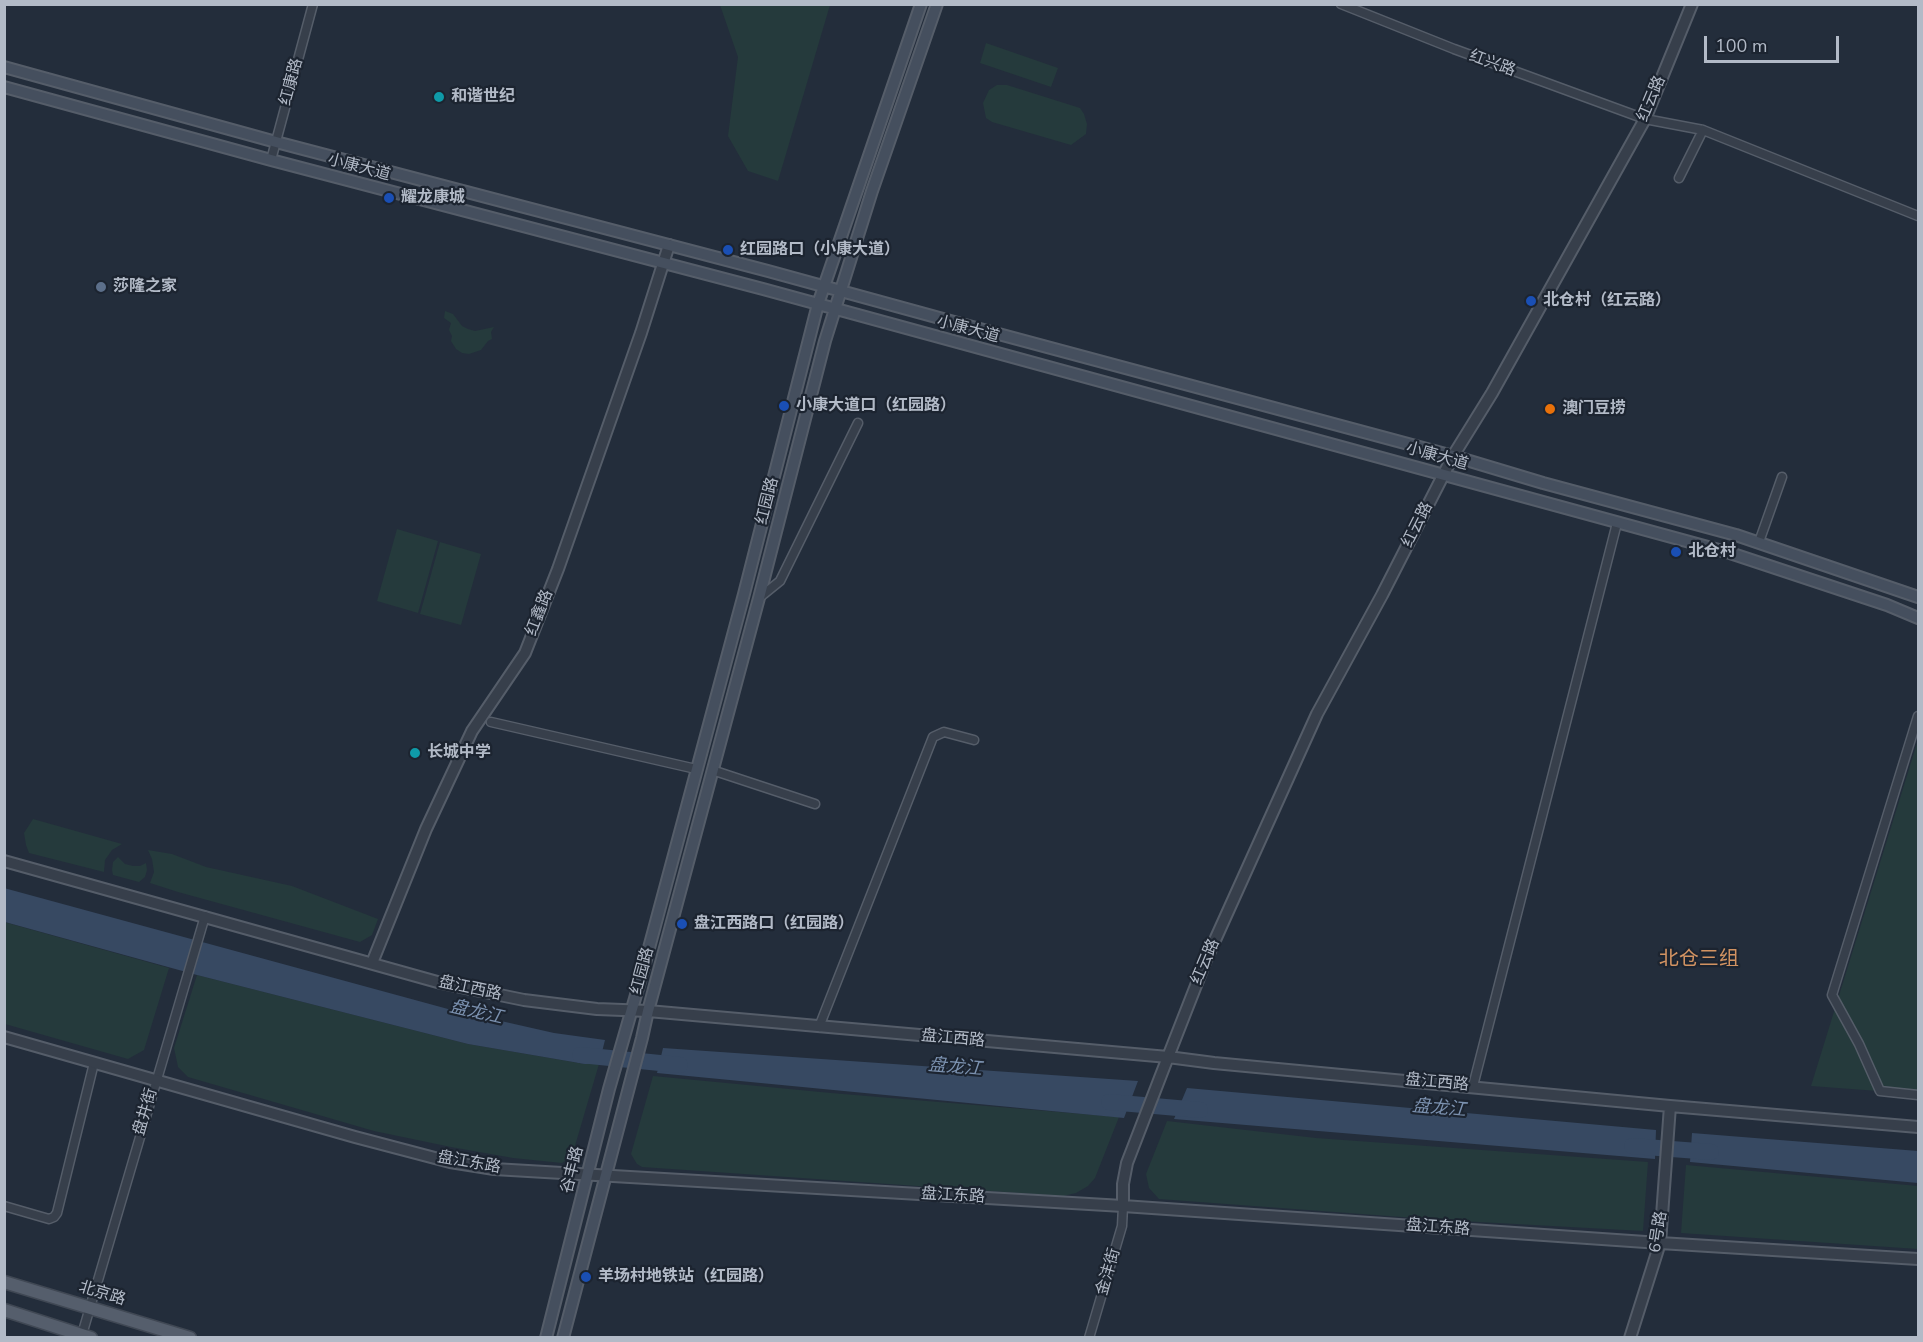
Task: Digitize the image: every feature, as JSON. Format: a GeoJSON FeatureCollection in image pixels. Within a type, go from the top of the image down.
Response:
{"type":"FeatureCollection","features":[{"type":"Feature","properties":{"kind":"main road","name":"红园路"},"geometry":{"type":"LineString","coordinates":[[632,1010],[744,594],[818,304],[921,4]]}},
{"type":"Feature","properties":{"kind":"main road","name":"红园路"},"geometry":{"type":"LineString","coordinates":[[648,1011],[759,598],[825,341],[872,191],[937,4]]}},
{"type":"Feature","properties":{"kind":"main road","name":"小康大道"},"geometry":{"type":"LineString","coordinates":[[4,67],[276,142],[824,286],[1453,456],[1759,542],[1918,597]]}},
{"type":"Feature","properties":{"kind":"main road","name":"小康大道"},"geometry":{"type":"LineString","coordinates":[[4,87],[818,304],[1730,553],[1887,605],[1918,618]]}},
{"type":"Feature","properties":{"kind":"main road","name":"谷丰路"},"geometry":{"type":"LineString","coordinates":[[546,1338],[609,1089],[632,1010]]}},
{"type":"Feature","properties":{"kind":"main road","name":"谷丰路"},"geometry":{"type":"LineString","coordinates":[[563,1338],[648,1011]]}},
{"type":"Feature","properties":{"kind":"main road","name":"北京路"},"geometry":{"type":"LineString","coordinates":[[4,1282],[190,1338]]}},
{"type":"Feature","properties":{"kind":"main road"},"geometry":{"type":"LineString","coordinates":[[4,1310],[85,1337]]}},
{"type":"Feature","properties":{"kind":"street","name":"红康路"},"geometry":{"type":"LineString","coordinates":[[271,160],[313,4]]}},
{"type":"Feature","properties":{"kind":"street","name":"红兴路"},"geometry":{"type":"LineString","coordinates":[[1341,4],[1454,49],[1645,119],[1703,130],[1918,216]]}},
{"type":"Feature","properties":{"kind":"street","name":"红云路"},"geometry":{"type":"LineString","coordinates":[[1123,1206],[1123,1184],[1127,1163],[1206,960],[1317,714],[1453,456],[1492,393],[1645,119],[1692,4]]}},
{"type":"Feature","properties":{"kind":"street"},"geometry":{"type":"LineString","coordinates":[[1679,178],[1703,130]]}},
{"type":"Feature","properties":{"kind":"street","name":"红鑫路"},"geometry":{"type":"LineString","coordinates":[[372,963],[426,830],[472,731],[525,653],[558,568],[669,245]]}},
{"type":"Feature","properties":{"kind":"street"},"geometry":{"type":"LineString","coordinates":[[759,598],[780,581],[858,423]]}},
{"type":"Feature","properties":{"kind":"street"},"geometry":{"type":"LineString","coordinates":[[1759,542],[1782,477]]}},
{"type":"Feature","properties":{"kind":"street"},"geometry":{"type":"LineString","coordinates":[[1473,1086],[1617,523]]}},
{"type":"Feature","properties":{"kind":"street"},"geometry":{"type":"LineString","coordinates":[[1918,716],[1832,995],[1859,1044],[1880,1091],[1918,1095]]}},
{"type":"Feature","properties":{"kind":"street"},"geometry":{"type":"LineString","coordinates":[[491,722],[696,770]]}},
{"type":"Feature","properties":{"kind":"street"},"geometry":{"type":"LineString","coordinates":[[819,1027],[933,737],[944,732],[975,740]]}},
{"type":"Feature","properties":{"kind":"street"},"geometry":{"type":"LineString","coordinates":[[712,770],[815,804]]}},
{"type":"Feature","properties":{"kind":"street","name":"盘江西路"},"geometry":{"type":"LineString","coordinates":[[4,861],[441,983],[524,1000],[597,1009],[648,1011],[1918,1127]]}},
{"type":"Feature","properties":{"kind":"street","name":"盘井街"},"geometry":{"type":"LineString","coordinates":[[85,1337],[90,1308],[155,1080],[205,916]]}},
{"type":"Feature","properties":{"kind":"street","name":"盘江东路"},"geometry":{"type":"LineString","coordinates":[[4,1037],[355,1137],[450,1162],[494,1169],[1123,1206],[1918,1259]]}},
{"type":"Feature","properties":{"kind":"street"},"geometry":{"type":"LineString","coordinates":[[4,1206],[49,1219],[57,1213],[94,1063]]}},
{"type":"Feature","properties":{"kind":"street","name":"6号路"},"geometry":{"type":"LineString","coordinates":[[1630,1338],[1660,1243],[1670,1106]]}},
{"type":"Feature","properties":{"kind":"street","name":"金沣街"},"geometry":{"type":"LineString","coordinates":[[1089,1338],[1122,1226],[1123,1206]]}},
{"type":"Feature","properties":{"kind":"green space"},"geometry":{"type":"Polygon","coordinates":[[[720,5],[830,5],[778,181],[748,171],[728,136],[738,57],[720,5]]]}},
{"type":"Feature","properties":{"kind":"green space"},"geometry":{"type":"Polygon","coordinates":[[[986,43],[1058,68],[1051,87],[980,63],[986,43]]]}},
{"type":"Feature","properties":{"kind":"green space"},"geometry":{"type":"Polygon","coordinates":[[[997,85],[1007,85],[1080,108],[1087,124],[1086,134],[1071,145],[992,122],[986,118],[983,103],[989,90],[997,85]]]}},
{"type":"Feature","properties":{"kind":"green space"},"geometry":{"type":"Polygon","coordinates":[[[445,311],[453,314],[462,326],[468,329],[475,331],[494,327],[491,332],[492,339],[481,350],[469,354],[462,353],[451,341],[452,336],[449,330],[451,323],[444,318],[445,311]]]}},
{"type":"Feature","properties":{"kind":"green space"},"geometry":{"type":"Polygon","coordinates":[[[397,529],[438,541],[418,613],[377,601],[397,529]]]}},
{"type":"Feature","properties":{"kind":"green space"},"geometry":{"type":"Polygon","coordinates":[[[440,542],[481,554],[461,625],[420,614],[440,542]]]}},
{"type":"Feature","properties":{"kind":"green space"},"geometry":{"type":"Polygon","coordinates":[[[1918,740],[1918,1094],[1811,1086],[1918,740]]]}},
{"type":"Feature","properties":{"kind":"green space"},"geometry":{"type":"Polygon","coordinates":[[[33,819],[122,844],[112,850],[105,860],[104,872],[29,853],[24,833],[33,819]]]}},
{"type":"Feature","properties":{"kind":"green space"},"geometry":{"type":"Polygon","coordinates":[[[148,850],[172,854],[206,867],[292,886],[378,919],[372,935],[360,942],[178,892],[150,883],[154,872],[148,850]]]}},
{"type":"Feature","properties":{"kind":"green space"},"geometry":{"type":"Polygon","coordinates":[[[118,857],[125,864],[133,866],[146,863],[145,877],[139,882],[113,875],[113,862],[118,857]]]}},
{"type":"Feature","properties":{"kind":"green space"},"geometry":{"type":"Polygon","coordinates":[[[4,922],[169,968],[144,1050],[128,1059],[5,1024],[4,922]]]}},
{"type":"Feature","properties":{"kind":"green space"},"geometry":{"type":"Polygon","coordinates":[[[197,975],[468,1044],[585,1064],[599,1064],[572,1156],[562,1163],[513,1158],[451,1147],[374,1131],[188,1077],[178,1067],[174,1048],[197,975]]]}},
{"type":"Feature","properties":{"kind":"green space"},"geometry":{"type":"Polygon","coordinates":[[[653,1076],[1119,1117],[1095,1178],[1088,1186],[1076,1193],[1063,1196],[642,1167],[637,1164],[631,1154],[653,1076]]]}},
{"type":"Feature","properties":{"kind":"green space"},"geometry":{"type":"Polygon","coordinates":[[[1167,1121],[1316,1138],[1648,1162],[1643,1231],[1443,1220],[1159,1199],[1149,1188],[1146,1174],[1167,1121]]]}},
{"type":"Feature","properties":{"kind":"green space"},"geometry":{"type":"Polygon","coordinates":[[[1686,1165],[1918,1186],[1918,1249],[1681,1233],[1686,1165]]]}},
{"type":"Feature","properties":{"kind":"water"},"geometry":{"type":"Polygon","coordinates":[[[4,888],[448,1009],[554,1033],[605,1040],[599,1064],[585,1064],[468,1044],[197,975],[5,922],[4,888]]]}},
{"type":"Feature","properties":{"kind":"water"},"geometry":{"type":"Polygon","coordinates":[[[663,1048],[1138,1081],[1124,1118],[657,1073],[663,1048]]]}},
{"type":"Feature","properties":{"kind":"water"},"geometry":{"type":"Polygon","coordinates":[[[1187,1088],[1656,1130],[1655,1159],[1174,1119],[1187,1088]]]}},
{"type":"Feature","properties":{"kind":"water"},"geometry":{"type":"Polygon","coordinates":[[[1692,1133],[1918,1151],[1918,1183],[1690,1162],[1692,1133]]]}},
{"type":"Feature","properties":{"kind":"waterway","name":"盘龙江"},"geometry":{"type":"LineString","coordinates":[[580,1055],[680,1065]]}},
{"type":"Feature","properties":{"kind":"waterway","name":"盘龙江"},"geometry":{"type":"LineString","coordinates":[[1109,1102],[1200,1110]]}},
{"type":"Feature","properties":{"kind":"waterway","name":"盘龙江"},"geometry":{"type":"LineString","coordinates":[[1632,1146],[1711,1152]]}},
{"type":"Feature","properties":{"kind":"place","name":"和谐世纪"},"geometry":{"type":"Point","coordinates":[439,97]}},
{"type":"Feature","properties":{"kind":"place","name":"耀龙康城"},"geometry":{"type":"Point","coordinates":[389,198]}},
{"type":"Feature","properties":{"kind":"place","name":"红园路口（小康大道）"},"geometry":{"type":"Point","coordinates":[728,250]}},
{"type":"Feature","properties":{"kind":"place","name":"莎隆之家"},"geometry":{"type":"Point","coordinates":[101,287]}},
{"type":"Feature","properties":{"kind":"place","name":"北仓村（红云路）"},"geometry":{"type":"Point","coordinates":[1531,301]}},
{"type":"Feature","properties":{"kind":"place","name":"小康大道口（红园路）"},"geometry":{"type":"Point","coordinates":[784,406]}},
{"type":"Feature","properties":{"kind":"place","name":"澳门豆捞"},"geometry":{"type":"Point","coordinates":[1550,409]}},
{"type":"Feature","properties":{"kind":"place","name":"北仓村"},"geometry":{"type":"Point","coordinates":[1676,552]}},
{"type":"Feature","properties":{"kind":"place","name":"长城中学"},"geometry":{"type":"Point","coordinates":[415,753]}},
{"type":"Feature","properties":{"kind":"place","name":"盘江西路口（红园路）"},"geometry":{"type":"Point","coordinates":[682,924]}},
{"type":"Feature","properties":{"kind":"place","name":"羊场村地铁站（红园路）"},"geometry":{"type":"Point","coordinates":[586,1277]}},
{"type":"Feature","properties":{"kind":"district","name":"北仓三组"},"geometry":{"type":"Point","coordinates":[1699,960]}}]}
